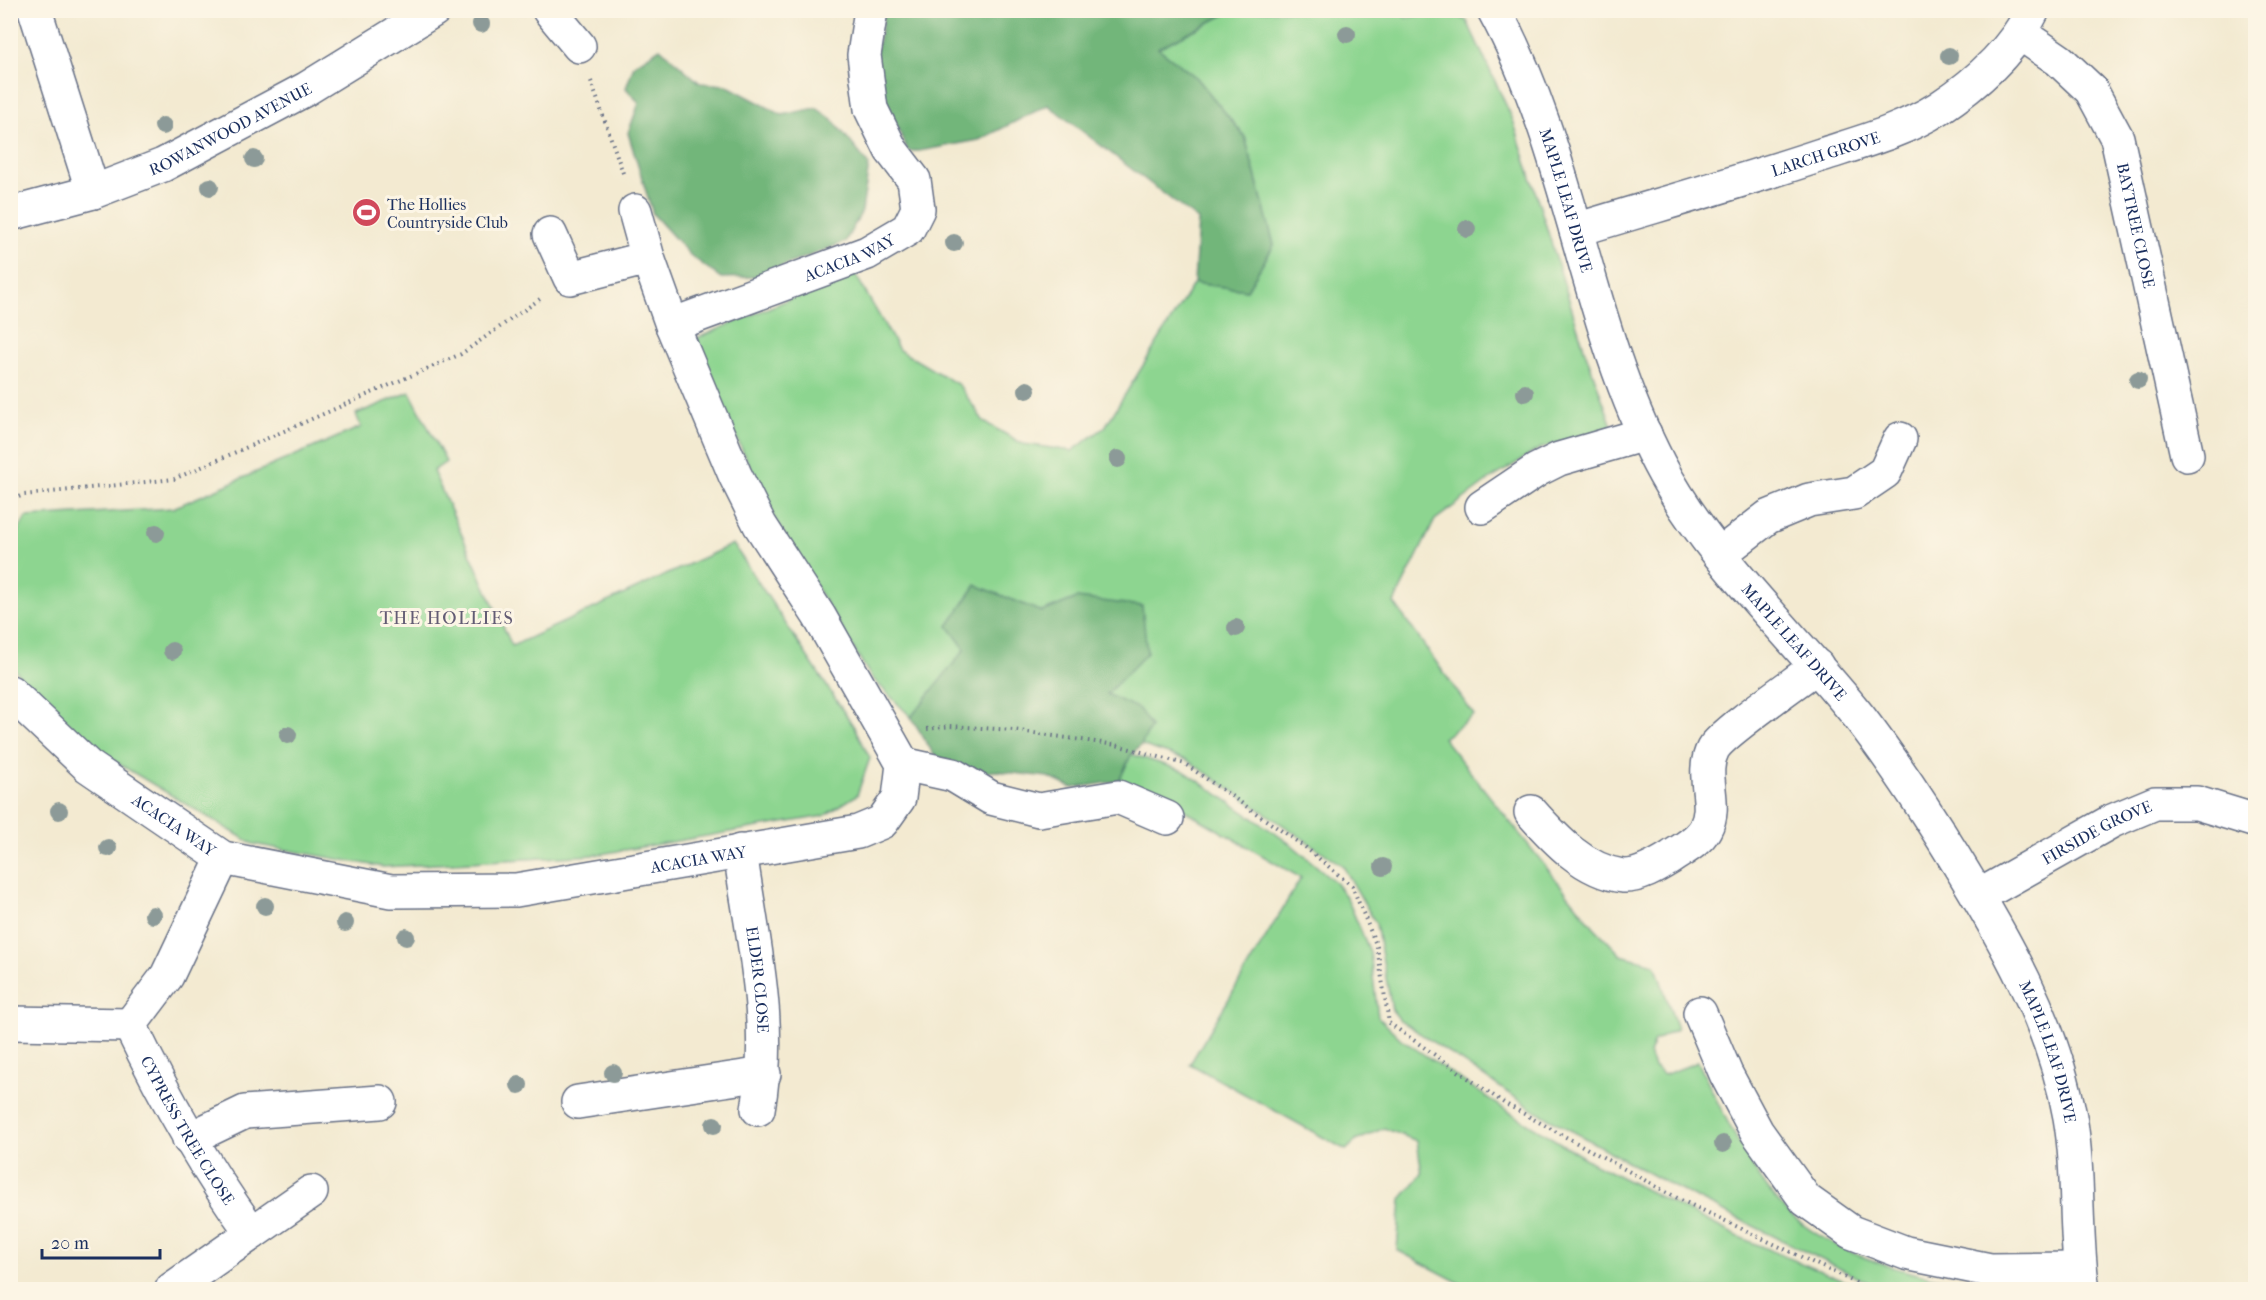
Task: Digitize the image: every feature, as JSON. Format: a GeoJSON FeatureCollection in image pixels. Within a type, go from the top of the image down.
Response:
{"type":"FeatureCollection","features":[{"type":"Feature","properties":{"kind":"street"},"geometry":{"type":"LineString","coordinates":[[35,10],[93,192]]}},
{"type":"Feature","properties":{"kind":"street","name":"ROWANWOOD AVENUE"},"geometry":{"type":"LineString","coordinates":[[10,214],[93,192],[162,165],[306,89],[434,10]]}},
{"type":"Feature","properties":{"kind":"street"},"geometry":{"type":"LineString","coordinates":[[549,10],[579,46]]}},
{"type":"Feature","properties":{"kind":"street","name":"ACACIA WAY"},"geometry":{"type":"LineString","coordinates":[[672,325],[867,253],[908,229],[918,209],[914,180],[891,150],[871,109],[864,56],[870,10]]}},
{"type":"Feature","properties":{"kind":"street","name":"MAPLE LEAF DRIVE"},"geometry":{"type":"LineString","coordinates":[[1494,10],[1533,92],[1601,318],[1645,434],[1660,466],[1689,513],[1720,554],[1817,666],[1911,787],[1979,896],[2033,999],[2054,1056],[2070,1117],[2078,1197],[2081,1279],[1990,1270],[1906,1253],[1851,1232],[1806,1200],[1757,1132],[1726,1074],[1700,1013]]}},
{"type":"Feature","properties":{"kind":"street","name":"LARCH GROVE"},"geometry":{"type":"LineString","coordinates":[[1576,230],[1768,173],[1899,129],[1939,108],[1982,75],[2027,22]]}},
{"type":"Feature","properties":{"kind":"street","name":"BAYTREE CLOSE"},"geometry":{"type":"LineString","coordinates":[[2027,22],[2059,60],[2091,90],[2117,138],[2187,455]]}},
{"type":"Feature","properties":{"kind":"street"},"geometry":{"type":"LineString","coordinates":[[636,211],[648,258],[672,325],[735,475],[760,525],[819,616],[903,764],[953,775],[991,798],[1039,810],[1118,797],[1167,818]]}},
{"type":"Feature","properties":{"kind":"street"},"geometry":{"type":"LineString","coordinates":[[550,234],[570,279],[648,258]]}},
{"type":"Feature","properties":{"kind":"street"},"geometry":{"type":"LineString","coordinates":[[1482,507],[1537,470],[1559,459],[1645,434]]}},
{"type":"Feature","properties":{"kind":"street"},"geometry":{"type":"LineString","coordinates":[[1720,554],[1768,517],[1809,500],[1854,493],[1885,472],[1900,439]]}},
{"type":"Feature","properties":{"kind":"street"},"geometry":{"type":"LineString","coordinates":[[1531,812],[1563,847],[1598,867],[1624,876],[1652,869],[1688,846],[1704,830],[1712,808],[1707,772],[1714,748],[1817,666]]}},
{"type":"Feature","properties":{"kind":"street","name":"ACACIA WAY"},"geometry":{"type":"LineString","coordinates":[[10,692],[88,766],[224,858],[391,891],[516,890],[858,832],[882,822],[899,798],[903,764]]}},
{"type":"Feature","properties":{"kind":"street","name":"FIRSIDE GROVE"},"geometry":{"type":"LineString","coordinates":[[1979,896],[2112,821],[2155,803],[2197,803],[2256,821]]}},
{"type":"Feature","properties":{"kind":"street","name":"ELDER CLOSE"},"geometry":{"type":"LineString","coordinates":[[740,851],[765,1025],[764,1074],[758,1109]]}},
{"type":"Feature","properties":{"kind":"street"},"geometry":{"type":"LineString","coordinates":[[10,1023],[130,1025],[167,976],[224,858]]}},
{"type":"Feature","properties":{"kind":"street","name":"CYPRESS TREE CLOSE"},"geometry":{"type":"LineString","coordinates":[[130,1025],[189,1139],[220,1190],[252,1233]]}},
{"type":"Feature","properties":{"kind":"street"},"geometry":{"type":"LineString","coordinates":[[578,1102],[764,1074]]}},
{"type":"Feature","properties":{"kind":"street"},"geometry":{"type":"LineString","coordinates":[[189,1139],[245,1112],[380,1102]]}},
{"type":"Feature","properties":{"kind":"street"},"geometry":{"type":"LineString","coordinates":[[172,1289],[311,1191]]}},
{"type":"Feature","properties":{"kind":"path"},"geometry":{"type":"LineString","coordinates":[[579,46],[636,211]]}},
{"type":"Feature","properties":{"kind":"path"},"geometry":{"type":"LineString","coordinates":[[10,488],[12,501],[24,495],[174,479],[461,354],[570,279]]}},
{"type":"Feature","properties":{"kind":"path"},"geometry":{"type":"LineString","coordinates":[[888,734],[950,726],[1013,730],[1116,745],[1185,764],[1305,847],[1352,886],[1377,947],[1389,1023],[1504,1103],[1680,1200],[1871,1290]]}},
{"type":"Feature","properties":{"kind":"green space"},"geometry":{"type":"Polygon","coordinates":[[[1397,10],[1406,18],[1446,10],[1467,21],[1513,120],[1585,351],[1612,426],[1539,449],[1489,480],[1435,520],[1394,603],[1474,715],[1443,738],[1594,927],[1621,955],[1655,964],[1677,1029],[1654,1041],[1649,1054],[1654,1067],[1664,1075],[1698,1062],[1751,1163],[1777,1200],[1790,1214],[1835,1245],[1860,1256],[1939,1279],[1992,1289],[1886,1289],[1869,1283],[1672,1186],[1534,1110],[1400,1020],[1392,1010],[1376,924],[1343,866],[1187,760],[1141,745],[1151,727],[1107,694],[1110,688],[1077,598],[1042,612],[976,586],[966,649],[911,717],[871,677],[774,518],[710,381],[695,339],[854,272],[899,350],[959,385],[984,422],[1023,444],[1072,451],[1105,427],[1194,283],[1247,290],[1274,245],[1245,137],[1197,78],[1158,48],[1232,11],[1397,10]]]}},
{"type":"Feature","properties":{"kind":"green space"},"geometry":{"type":"Polygon","coordinates":[[[885,11],[1232,11],[1158,48],[1197,78],[1245,137],[1274,245],[1247,290],[1194,283],[1198,220],[1048,105],[979,140],[908,151],[872,71],[885,11]]]}},
{"type":"Feature","properties":{"kind":"green space"},"geometry":{"type":"Polygon","coordinates":[[[660,48],[700,83],[726,85],[782,115],[816,108],[832,119],[869,165],[862,211],[845,242],[755,277],[721,278],[690,255],[653,214],[628,133],[639,103],[626,88],[634,65],[660,48]]]}},
{"type":"Feature","properties":{"kind":"green space"},"geometry":{"type":"Polygon","coordinates":[[[410,392],[446,462],[433,471],[512,646],[733,544],[854,727],[870,758],[857,795],[824,816],[595,855],[383,867],[253,844],[102,754],[31,689],[11,665],[11,544],[26,517],[173,508],[361,427],[356,414],[410,392]]]}},
{"type":"Feature","properties":{"kind":"green space"},"geometry":{"type":"Polygon","coordinates":[[[976,585],[1042,612],[1077,598],[1142,606],[1147,653],[1107,694],[1139,709],[1151,727],[1141,745],[1131,755],[1119,781],[1072,788],[1048,777],[996,771],[976,773],[934,755],[911,717],[965,649],[948,626],[976,585]]]}},
{"type":"Feature","properties":{"kind":"green space"},"geometry":{"type":"Polygon","coordinates":[[[1131,754],[1184,771],[1292,845],[1334,881],[1347,898],[1370,952],[1378,1017],[1401,1039],[1503,1108],[1591,1162],[1739,1237],[1863,1289],[1471,1289],[1397,1250],[1401,1199],[1422,1174],[1417,1141],[1384,1128],[1356,1141],[1346,1150],[1190,1064],[1301,878],[1172,803],[1119,781],[1131,754]]]}},
{"type":"Feature","properties":{"kind":"place","name":"The Hollies Countryside Club"},"geometry":{"type":"Point","coordinates":[366,213]}},
{"type":"Feature","properties":{"kind":"district","name":"THE HOLLIES"},"geometry":{"type":"Point","coordinates":[447,618]}}]}
